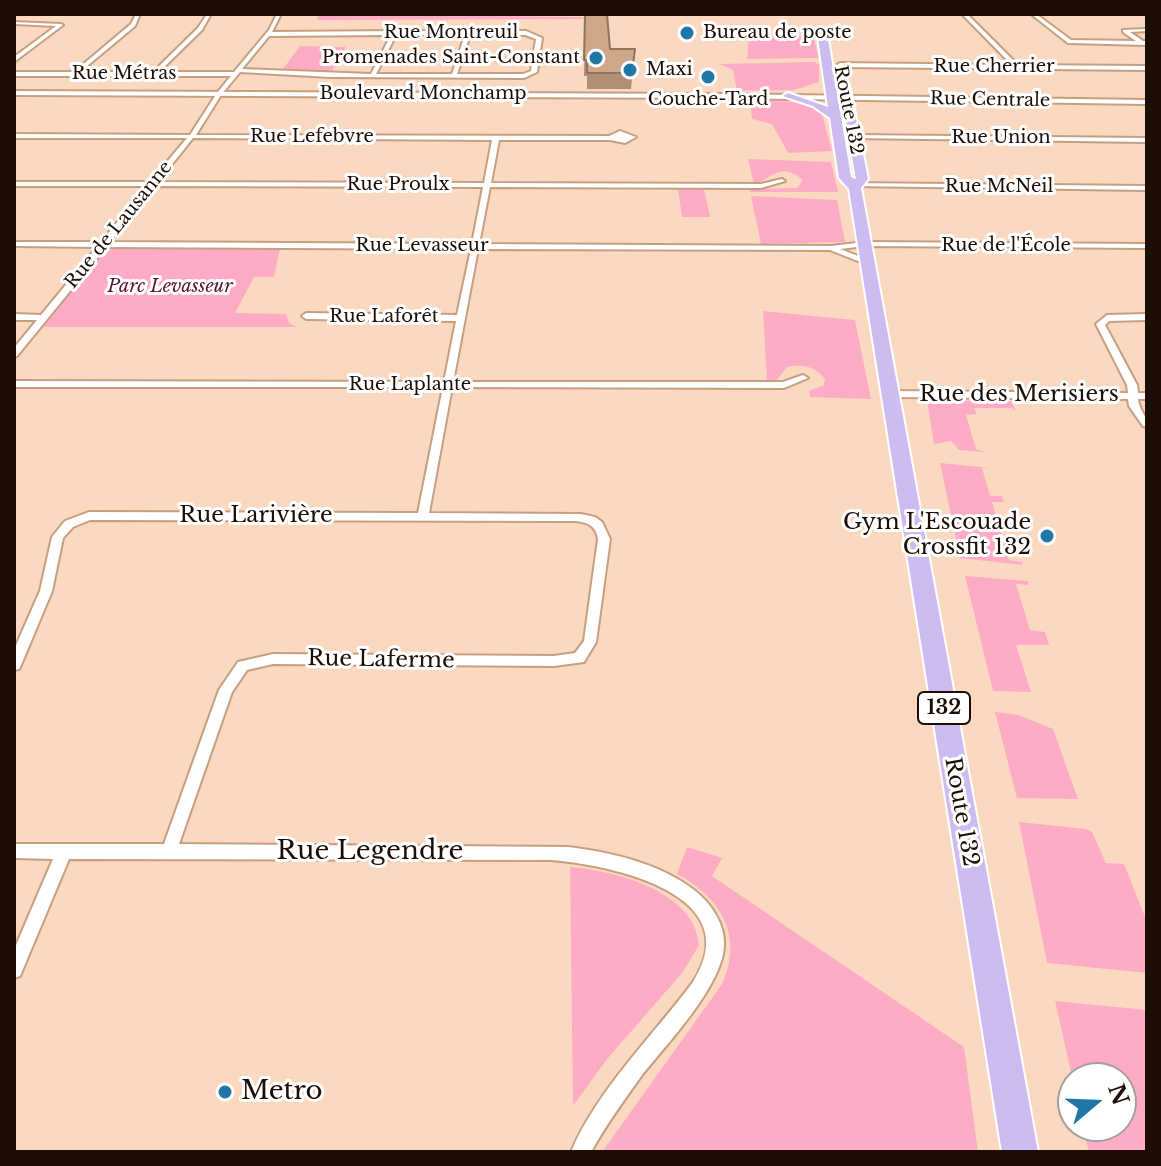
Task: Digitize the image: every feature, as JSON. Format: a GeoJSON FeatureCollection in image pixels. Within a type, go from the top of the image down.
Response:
{"type":"FeatureCollection","features":[{"type":"Feature","properties":{"kind":"highway","name":"Route 132"},"geometry":{"type":"LineString","coordinates":[[855,186],[862,179],[835,39],[827,29],[823,38],[845,178],[855,186],[1020,1152]]}},
{"type":"Feature","properties":{"kind":"highway"},"geometry":{"type":"LineString","coordinates":[[788,96],[829,84]]}},
{"type":"Feature","properties":{"kind":"highway"},"geometry":{"type":"LineString","coordinates":[[788,96],[817,104],[835,116]]}},
{"type":"Feature","properties":{"kind":"street"},"geometry":{"type":"LineString","coordinates":[[75,74],[133,25],[138,14]]}},
{"type":"Feature","properties":{"kind":"street"},"geometry":{"type":"LineString","coordinates":[[154,74],[200,29],[209,14]]}},
{"type":"Feature","properties":{"kind":"street","name":"Rue de Lausanne"},"geometry":{"type":"LineString","coordinates":[[14,354],[192,136],[219,94],[268,34],[279,14]]}},
{"type":"Feature","properties":{"kind":"street"},"geometry":{"type":"LineString","coordinates":[[964,14],[1017,67]]}},
{"type":"Feature","properties":{"kind":"street"},"geometry":{"type":"LineString","coordinates":[[1033,14],[1070,42],[1144,43]]}},
{"type":"Feature","properties":{"kind":"street"},"geometry":{"type":"LineString","coordinates":[[14,23],[61,25],[14,60]]}},
{"type":"Feature","properties":{"kind":"street"},"geometry":{"type":"LineString","coordinates":[[1144,43],[1125,31],[1147,30]]}},
{"type":"Feature","properties":{"kind":"street"},"geometry":{"type":"LineString","coordinates":[[373,75],[395,32]]}},
{"type":"Feature","properties":{"kind":"street","name":"Rue Montreuil"},"geometry":{"type":"LineString","coordinates":[[236,72],[521,76],[535,70],[538,35],[395,32],[268,34]]}},
{"type":"Feature","properties":{"kind":"street"},"geometry":{"type":"LineString","coordinates":[[454,75],[468,33]]}},
{"type":"Feature","properties":{"kind":"street","name":"Rue Cherrier"},"geometry":{"type":"LineString","coordinates":[[840,65],[1147,68]]}},
{"type":"Feature","properties":{"kind":"street","name":"Rue Métras"},"geometry":{"type":"LineString","coordinates":[[14,74],[236,72]]}},
{"type":"Feature","properties":{"kind":"street","name":"Boulevard Monchamp"},"geometry":{"type":"LineString","coordinates":[[14,93],[832,97]]}},
{"type":"Feature","properties":{"kind":"street","name":"Rue Centrale"},"geometry":{"type":"LineString","coordinates":[[832,97],[1147,102]]}},
{"type":"Feature","properties":{"kind":"street","name":"Rue Lefebvre"},"geometry":{"type":"LineString","coordinates":[[14,136],[610,138]]}},
{"type":"Feature","properties":{"kind":"street"},"geometry":{"type":"LineString","coordinates":[[423,515],[496,137]]}},
{"type":"Feature","properties":{"kind":"street","name":"Rue Union"},"geometry":{"type":"LineString","coordinates":[[854,137],[1147,140]]}},
{"type":"Feature","properties":{"kind":"street","name":"Rue Proulx"},"geometry":{"type":"LineString","coordinates":[[14,184],[761,186],[782,181]]}},
{"type":"Feature","properties":{"kind":"street","name":"Rue McNeil"},"geometry":{"type":"LineString","coordinates":[[855,186],[1147,188]]}},
{"type":"Feature","properties":{"kind":"street","name":"Rue Levasseur"},"geometry":{"type":"LineString","coordinates":[[14,244],[831,248],[866,254]]}},
{"type":"Feature","properties":{"kind":"street","name":"Rue de l'École"},"geometry":{"type":"LineString","coordinates":[[866,254],[1147,246]]}},
{"type":"Feature","properties":{"kind":"street","name":"Rue Levasseur"},"geometry":{"type":"LineString","coordinates":[[831,248],[866,254]]}},
{"type":"Feature","properties":{"kind":"street","name":"Rue Laforêt"},"geometry":{"type":"LineString","coordinates":[[306,316],[462,318]]}},
{"type":"Feature","properties":{"kind":"street"},"geometry":{"type":"LineString","coordinates":[[14,317],[43,318]]}},
{"type":"Feature","properties":{"kind":"street"},"geometry":{"type":"LineString","coordinates":[[1147,317],[1107,318],[1100,324],[1132,385],[1132,396],[1147,424]]}},
{"type":"Feature","properties":{"kind":"street","name":"Rue Laplante"},"geometry":{"type":"LineString","coordinates":[[14,384],[784,385],[803,378]]}},
{"type":"Feature","properties":{"kind":"street","name":"Rue des Merisiers"},"geometry":{"type":"LineString","coordinates":[[890,394],[1147,396]]}},
{"type":"Feature","properties":{"kind":"street","name":"Rue Larivière"},"geometry":{"type":"LineString","coordinates":[[14,665],[46,591],[58,537],[64,528],[82,518],[423,515],[575,517],[597,523]]}},
{"type":"Feature","properties":{"kind":"street","name":"Rue Laferme"},"geometry":{"type":"LineString","coordinates":[[169,851],[237,671],[250,662],[273,659],[554,661],[579,658],[588,648],[593,622],[604,539],[597,523]]}},
{"type":"Feature","properties":{"kind":"street","name":"Rue Legendre"},"geometry":{"type":"LineString","coordinates":[[14,851],[579,855],[615,861],[660,879],[692,898],[708,917],[716,947],[703,982],[602,1116],[581,1152]]}},
{"type":"Feature","properties":{"kind":"street"},"geometry":{"type":"LineString","coordinates":[[14,970],[64,851]]}},
{"type":"Feature","properties":{"kind":"green space"},"geometry":{"type":"Polygon","coordinates":[[[319,14],[579,17],[587,19],[317,20],[319,14]]]}},
{"type":"Feature","properties":{"kind":"green space"},"geometry":{"type":"Polygon","coordinates":[[[749,35],[813,36],[819,58],[747,59],[749,35]]]}},
{"type":"Feature","properties":{"kind":"green space"},"geometry":{"type":"Polygon","coordinates":[[[300,46],[346,47],[330,74],[283,69],[300,46]]]}},
{"type":"Feature","properties":{"kind":"green space"},"geometry":{"type":"Polygon","coordinates":[[[814,62],[819,65],[819,82],[794,90],[737,91],[733,70],[719,64],[814,62]]]}},
{"type":"Feature","properties":{"kind":"green space"},"geometry":{"type":"Polygon","coordinates":[[[750,100],[795,102],[821,110],[832,151],[788,153],[772,124],[752,119],[750,100]]]}},
{"type":"Feature","properties":{"kind":"green space"},"geometry":{"type":"Polygon","coordinates":[[[748,159],[831,162],[838,192],[750,192],[750,189],[797,188],[803,180],[782,172],[754,184],[748,159]]]}},
{"type":"Feature","properties":{"kind":"green space"},"geometry":{"type":"Polygon","coordinates":[[[678,189],[704,189],[710,217],[682,217],[678,189]]]}},
{"type":"Feature","properties":{"kind":"green space"},"geometry":{"type":"Polygon","coordinates":[[[751,196],[837,200],[845,242],[761,244],[751,196]]]}},
{"type":"Feature","properties":{"kind":"green space","name":"Parc Levasseur"},"geometry":{"type":"Polygon","coordinates":[[[117,248],[280,248],[274,277],[254,277],[235,313],[286,314],[289,323],[297,327],[43,327],[101,254],[117,248]]]}},
{"type":"Feature","properties":{"kind":"green space"},"geometry":{"type":"Polygon","coordinates":[[[763,311],[855,320],[871,399],[810,397],[809,391],[824,385],[825,379],[817,371],[803,366],[787,367],[776,381],[767,381],[763,311]]]}},
{"type":"Feature","properties":{"kind":"green space"},"geometry":{"type":"Polygon","coordinates":[[[927,400],[1011,401],[1016,411],[1011,408],[974,408],[977,414],[966,415],[976,449],[986,452],[959,450],[951,441],[934,444],[927,400]]]}},
{"type":"Feature","properties":{"kind":"green space"},"geometry":{"type":"Polygon","coordinates":[[[940,463],[991,468],[982,468],[990,496],[1002,496],[1004,502],[992,502],[1009,560],[1022,562],[1023,565],[960,558],[940,463]]]}},
{"type":"Feature","properties":{"kind":"green space"},"geometry":{"type":"Polygon","coordinates":[[[965,576],[1028,581],[1029,585],[1016,584],[1030,630],[1045,632],[1049,645],[1016,645],[1031,692],[993,691],[965,576]]]}},
{"type":"Feature","properties":{"kind":"green space"},"geometry":{"type":"Polygon","coordinates":[[[995,712],[1019,715],[1053,729],[1078,799],[1017,798],[995,712]]]}},
{"type":"Feature","properties":{"kind":"green space"},"geometry":{"type":"Polygon","coordinates":[[[1019,822],[1086,829],[1092,832],[1106,863],[1124,864],[1147,922],[1147,973],[1047,963],[1019,822]]]}},
{"type":"Feature","properties":{"kind":"green space"},"geometry":{"type":"Polygon","coordinates":[[[687,847],[722,858],[712,876],[964,1047],[978,1152],[602,1152],[722,984],[728,967],[729,935],[724,920],[706,894],[677,874],[687,847]]]}},
{"type":"Feature","properties":{"kind":"green space"},"geometry":{"type":"Polygon","coordinates":[[[570,867],[630,879],[669,898],[684,911],[694,926],[699,945],[683,972],[607,1059],[573,1106],[570,867]]]}},
{"type":"Feature","properties":{"kind":"green space"},"geometry":{"type":"Polygon","coordinates":[[[1055,1001],[1147,1010],[1147,1152],[1089,1152],[1087,1142],[1137,1142],[1137,1062],[1069,1062],[1055,1001]]]}},
{"type":"Feature","properties":{"kind":"building"},"geometry":{"type":"Polygon","coordinates":[[[585,14],[607,14],[610,49],[635,49],[632,73],[587,73],[587,60],[584,60],[585,14]]]}},
{"type":"Feature","properties":{"kind":"place","name":"Bureau de poste"},"geometry":{"type":"Point","coordinates":[687,33]}},
{"type":"Feature","properties":{"kind":"place","name":"Promenades Saint-Constant"},"geometry":{"type":"Point","coordinates":[596,58]}},
{"type":"Feature","properties":{"kind":"place","name":"Maxi"},"geometry":{"type":"Point","coordinates":[630,70]}},
{"type":"Feature","properties":{"kind":"place","name":"Couche-Tard"},"geometry":{"type":"Point","coordinates":[708,77]}},
{"type":"Feature","properties":{"kind":"place","name":"Gym L'Escouade Crossfit 132"},"geometry":{"type":"Point","coordinates":[1047,536]}},
{"type":"Feature","properties":{"kind":"place","name":"Metro"},"geometry":{"type":"Point","coordinates":[225,1092]}}]}
